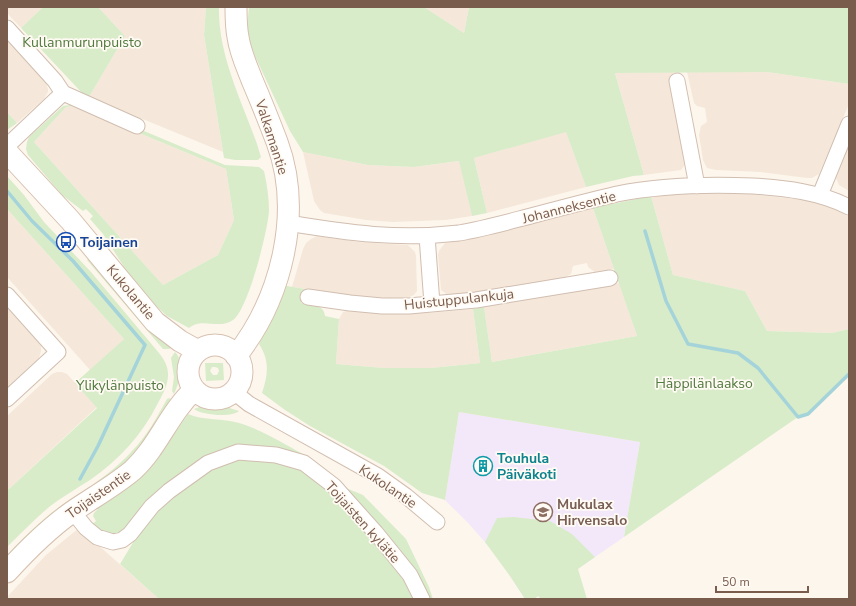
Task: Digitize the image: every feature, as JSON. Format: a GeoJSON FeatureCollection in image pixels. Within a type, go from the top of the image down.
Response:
{"type":"FeatureCollection","features":[{"type":"Feature","properties":{"kind":"street","name":"Valkamantie"},"geometry":{"type":"LineString","coordinates":[[236,7],[240,46],[244,60],[277,143],[285,169],[288,190],[288,223],[274,287],[267,307],[248,340],[236,356]]}},
{"type":"Feature","properties":{"kind":"street"},"geometry":{"type":"LineString","coordinates":[[7,28],[55,81],[63,93],[137,126]]}},
{"type":"Feature","properties":{"kind":"street"},"geometry":{"type":"LineString","coordinates":[[678,81],[697,186]]}},
{"type":"Feature","properties":{"kind":"street"},"geometry":{"type":"LineString","coordinates":[[7,146],[63,93]]}},
{"type":"Feature","properties":{"kind":"street"},"geometry":{"type":"LineString","coordinates":[[820,195],[849,124]]}},
{"type":"Feature","properties":{"kind":"street","name":"Kukolantie"},"geometry":{"type":"LineString","coordinates":[[7,152],[70,220],[156,322],[176,338],[198,351]]}},
{"type":"Feature","properties":{"kind":"street","name":"Johanneksentie"},"geometry":{"type":"LineString","coordinates":[[288,223],[360,234],[396,237],[427,236],[494,226],[618,194],[665,187],[725,185],[765,187],[820,195],[849,207]]}},
{"type":"Feature","properties":{"kind":"street"},"geometry":{"type":"LineString","coordinates":[[427,236],[432,304]]}},
{"type":"Feature","properties":{"kind":"street","name":"Huistuppulankuja"},"geometry":{"type":"LineString","coordinates":[[308,296],[350,303],[382,306],[410,306],[476,300],[610,278]]}},
{"type":"Feature","properties":{"kind":"street"},"geometry":{"type":"LineString","coordinates":[[7,295],[58,352],[7,399]]}},
{"type":"Feature","properties":{"kind":"street"},"geometry":{"type":"LineString","coordinates":[[218,345],[225,347],[236,356],[240,361],[242,374],[241,381],[234,392],[228,396],[214,400],[207,398],[194,390],[188,379],[188,367],[190,361],[198,351],[204,347],[218,345]]}},
{"type":"Feature","properties":{"kind":"street","name":"Toijaistentie"},"geometry":{"type":"LineString","coordinates":[[7,572],[39,538],[72,512],[118,482],[133,469],[156,444],[182,404],[194,390]]}},
{"type":"Feature","properties":{"kind":"street","name":"Kukolantie"},"geometry":{"type":"LineString","coordinates":[[234,392],[249,404],[378,476],[406,496],[437,522]]}},
{"type":"Feature","properties":{"kind":"street","name":"Toijaisten kylätie"},"geometry":{"type":"LineString","coordinates":[[72,512],[86,528],[97,537],[113,542],[122,540],[130,534],[152,506],[169,490],[208,463],[238,452],[276,455],[304,463],[334,486],[376,533],[410,575],[422,599]]}},
{"type":"Feature","properties":{"kind":"shaded area"},"geometry":{"type":"Polygon","coordinates":[[[7,7],[43,7],[21,28],[7,13],[7,7]]]}},
{"type":"Feature","properties":{"kind":"shaded area"},"geometry":{"type":"Polygon","coordinates":[[[98,7],[206,7],[204,35],[223,152],[89,97],[125,36],[98,7]]]}},
{"type":"Feature","properties":{"kind":"shaded area"},"geometry":{"type":"Polygon","coordinates":[[[424,7],[469,7],[464,33],[424,7]]]}},
{"type":"Feature","properties":{"kind":"shaded area"},"geometry":{"type":"Polygon","coordinates":[[[7,39],[45,80],[48,89],[44,99],[17,123],[7,112],[7,39]]]}},
{"type":"Feature","properties":{"kind":"shaded area"},"geometry":{"type":"Polygon","coordinates":[[[673,72],[688,156],[687,162],[681,170],[644,175],[615,73],[673,72]]]}},
{"type":"Feature","properties":{"kind":"shaded area"},"geometry":{"type":"Polygon","coordinates":[[[687,72],[767,72],[849,84],[849,104],[819,174],[812,178],[807,178],[760,172],[716,170],[707,168],[703,160],[699,135],[701,126],[707,122],[705,108],[697,106],[694,103],[687,72]]]}},
{"type":"Feature","properties":{"kind":"shaded area"},"geometry":{"type":"Polygon","coordinates":[[[73,106],[226,169],[234,220],[218,255],[163,285],[34,142],[66,107],[73,106]]]}},
{"type":"Feature","properties":{"kind":"shaded area"},"geometry":{"type":"Polygon","coordinates":[[[566,131],[586,187],[487,213],[474,158],[566,131]]]}},
{"type":"Feature","properties":{"kind":"shaded area"},"geometry":{"type":"Polygon","coordinates":[[[849,141],[849,191],[839,185],[835,176],[849,141]]]}},
{"type":"Feature","properties":{"kind":"shaded area"},"geometry":{"type":"Polygon","coordinates":[[[303,152],[368,165],[414,167],[460,161],[472,216],[446,220],[393,222],[366,220],[324,213],[314,201],[303,152]]]}},
{"type":"Feature","properties":{"kind":"shaded area"},"geometry":{"type":"Polygon","coordinates":[[[702,193],[752,194],[804,200],[832,207],[849,217],[849,329],[832,333],[767,331],[745,291],[673,275],[651,196],[702,193]]]}},
{"type":"Feature","properties":{"kind":"shaded area"},"geometry":{"type":"Polygon","coordinates":[[[593,208],[614,269],[595,272],[588,267],[587,263],[573,266],[571,274],[564,278],[482,293],[449,296],[441,290],[438,255],[445,243],[489,235],[593,208]]]}},
{"type":"Feature","properties":{"kind":"shaded area"},"geometry":{"type":"Polygon","coordinates":[[[7,209],[124,339],[90,370],[7,277],[7,209]]]}},
{"type":"Feature","properties":{"kind":"shaded area"},"geometry":{"type":"Polygon","coordinates":[[[317,236],[359,242],[408,245],[415,252],[416,256],[417,291],[414,295],[405,299],[354,296],[292,287],[303,249],[306,243],[317,236]]]}},
{"type":"Feature","properties":{"kind":"shaded area"},"geometry":{"type":"Polygon","coordinates":[[[619,283],[637,336],[492,362],[484,307],[619,283]]]}},
{"type":"Feature","properties":{"kind":"shaded area"},"geometry":{"type":"Polygon","coordinates":[[[7,308],[38,342],[41,346],[41,351],[39,358],[7,388],[7,308]]]}},
{"type":"Feature","properties":{"kind":"shaded area"},"geometry":{"type":"Polygon","coordinates":[[[473,309],[480,363],[431,368],[384,368],[336,364],[339,319],[343,312],[428,313],[473,309]]]}},
{"type":"Feature","properties":{"kind":"shaded area"},"geometry":{"type":"Polygon","coordinates":[[[57,372],[67,374],[97,407],[9,489],[7,487],[7,416],[52,374],[57,372]]]}},
{"type":"Feature","properties":{"kind":"shaded area","name":"Mukulax Hirvensalo"},"geometry":{"type":"Polygon","coordinates":[[[459,412],[640,442],[624,537],[534,599],[525,599],[491,549],[445,500],[459,412]]]}},
{"type":"Feature","properties":{"kind":"shaded area"},"geometry":{"type":"Polygon","coordinates":[[[79,528],[159,599],[7,599],[7,597],[46,555],[79,528]]]}},
{"type":"Feature","properties":{"kind":"green space","name":"Kullanmurunpuisto"},"geometry":{"type":"Polygon","coordinates":[[[43,7],[98,7],[125,36],[89,97],[83,94],[21,28],[43,7]]]}},
{"type":"Feature","properties":{"kind":"green space"},"geometry":{"type":"Polygon","coordinates":[[[206,7],[219,7],[222,42],[226,60],[257,144],[261,157],[258,160],[235,160],[224,158],[204,35],[206,7]]]}},
{"type":"Feature","properties":{"kind":"green space"},"geometry":{"type":"Polygon","coordinates":[[[249,7],[424,7],[464,33],[469,7],[849,7],[849,84],[767,72],[615,73],[644,175],[633,176],[586,187],[566,132],[474,158],[487,213],[472,216],[459,161],[414,167],[368,165],[303,152],[290,131],[246,37],[249,7]]]}},
{"type":"Feature","properties":{"kind":"green space"},"geometry":{"type":"Polygon","coordinates":[[[71,102],[93,114],[73,106],[66,107],[34,142],[163,285],[218,255],[234,220],[226,169],[105,119],[144,131],[225,165],[259,167],[264,171],[269,201],[268,221],[251,286],[239,313],[233,320],[222,324],[199,324],[189,328],[167,316],[156,306],[126,270],[103,234],[90,219],[93,216],[86,209],[83,211],[62,195],[28,155],[26,149],[29,137],[63,106],[70,105],[71,102]]]}},
{"type":"Feature","properties":{"kind":"green space"},"geometry":{"type":"Polygon","coordinates":[[[7,112],[17,123],[7,130],[7,112]]]}},
{"type":"Feature","properties":{"kind":"green space","name":"Ylikylänpuisto"},"geometry":{"type":"Polygon","coordinates":[[[7,176],[24,195],[44,222],[91,272],[159,353],[167,366],[168,378],[162,396],[152,415],[129,446],[101,472],[49,507],[7,547],[7,487],[9,489],[97,408],[75,383],[124,339],[7,209],[7,176]]]}},
{"type":"Feature","properties":{"kind":"green space","name":"Häppilänlaakso"},"geometry":{"type":"Polygon","coordinates":[[[651,196],[673,275],[745,291],[767,331],[832,333],[849,329],[849,374],[808,414],[798,417],[624,537],[640,442],[459,412],[445,500],[422,493],[384,466],[310,426],[262,393],[266,380],[267,368],[263,350],[259,344],[266,330],[281,285],[305,289],[301,303],[320,307],[325,316],[339,319],[336,364],[384,368],[431,368],[480,363],[473,309],[484,307],[492,362],[637,336],[593,208],[651,196]]]}},
{"type":"Feature","properties":{"kind":"green space"},"geometry":{"type":"Polygon","coordinates":[[[91,256],[160,338],[171,348],[163,349],[87,260],[91,256]]]}},
{"type":"Feature","properties":{"kind":"green space"},"geometry":{"type":"Polygon","coordinates":[[[175,352],[180,362],[181,372],[174,394],[172,391],[174,377],[171,358],[175,352]]]}},
{"type":"Feature","properties":{"kind":"green space"},"geometry":{"type":"Polygon","coordinates":[[[205,363],[223,363],[224,380],[206,381],[205,363]],[[212,367],[210,371],[213,375],[217,375],[219,371],[218,368],[212,367]]]}},
{"type":"Feature","properties":{"kind":"green space"},"geometry":{"type":"Polygon","coordinates":[[[169,398],[171,399],[157,426],[124,467],[87,490],[105,476],[137,445],[169,398]]]}},
{"type":"Feature","properties":{"kind":"green space"},"geometry":{"type":"Polygon","coordinates":[[[208,404],[223,406],[239,411],[230,414],[216,415],[203,413],[194,409],[208,404]]]}},
{"type":"Feature","properties":{"kind":"green space"},"geometry":{"type":"Polygon","coordinates":[[[188,414],[201,418],[233,421],[255,429],[303,454],[299,460],[238,449],[118,535],[105,535],[91,525],[96,521],[93,516],[98,509],[98,506],[161,452],[188,414]]]}},
{"type":"Feature","properties":{"kind":"green space"},"geometry":{"type":"Polygon","coordinates":[[[253,456],[292,466],[363,495],[406,539],[429,587],[433,599],[159,599],[120,564],[145,523],[171,496],[225,461],[253,456]]]}},
{"type":"Feature","properties":{"kind":"green space"},"geometry":{"type":"Polygon","coordinates":[[[82,493],[7,563],[7,555],[41,521],[82,493]]]}},
{"type":"Feature","properties":{"kind":"green space"},"geometry":{"type":"Polygon","coordinates":[[[513,517],[550,521],[572,534],[595,557],[578,569],[587,599],[541,599],[538,596],[534,599],[525,599],[485,542],[497,518],[513,517]]]}},
{"type":"Feature","properties":{"kind":"waterway"},"geometry":{"type":"LineString","coordinates":[[7,191],[32,221],[73,261],[145,345],[98,446],[80,479]]}},
{"type":"Feature","properties":{"kind":"waterway"},"geometry":{"type":"LineString","coordinates":[[645,231],[666,301],[688,344],[738,353],[758,368],[798,417],[808,414],[849,374]]}},
{"type":"Feature","properties":{"kind":"place","name":"Toijainen"},"geometry":{"type":"Point","coordinates":[66,242]}},
{"type":"Feature","properties":{"kind":"place","name":"Touhula Päiväkoti"},"geometry":{"type":"Point","coordinates":[483,466]}},
{"type":"Feature","properties":{"kind":"place","name":"Mukulax Hirvensalo"},"geometry":{"type":"Point","coordinates":[543,512]}}]}
